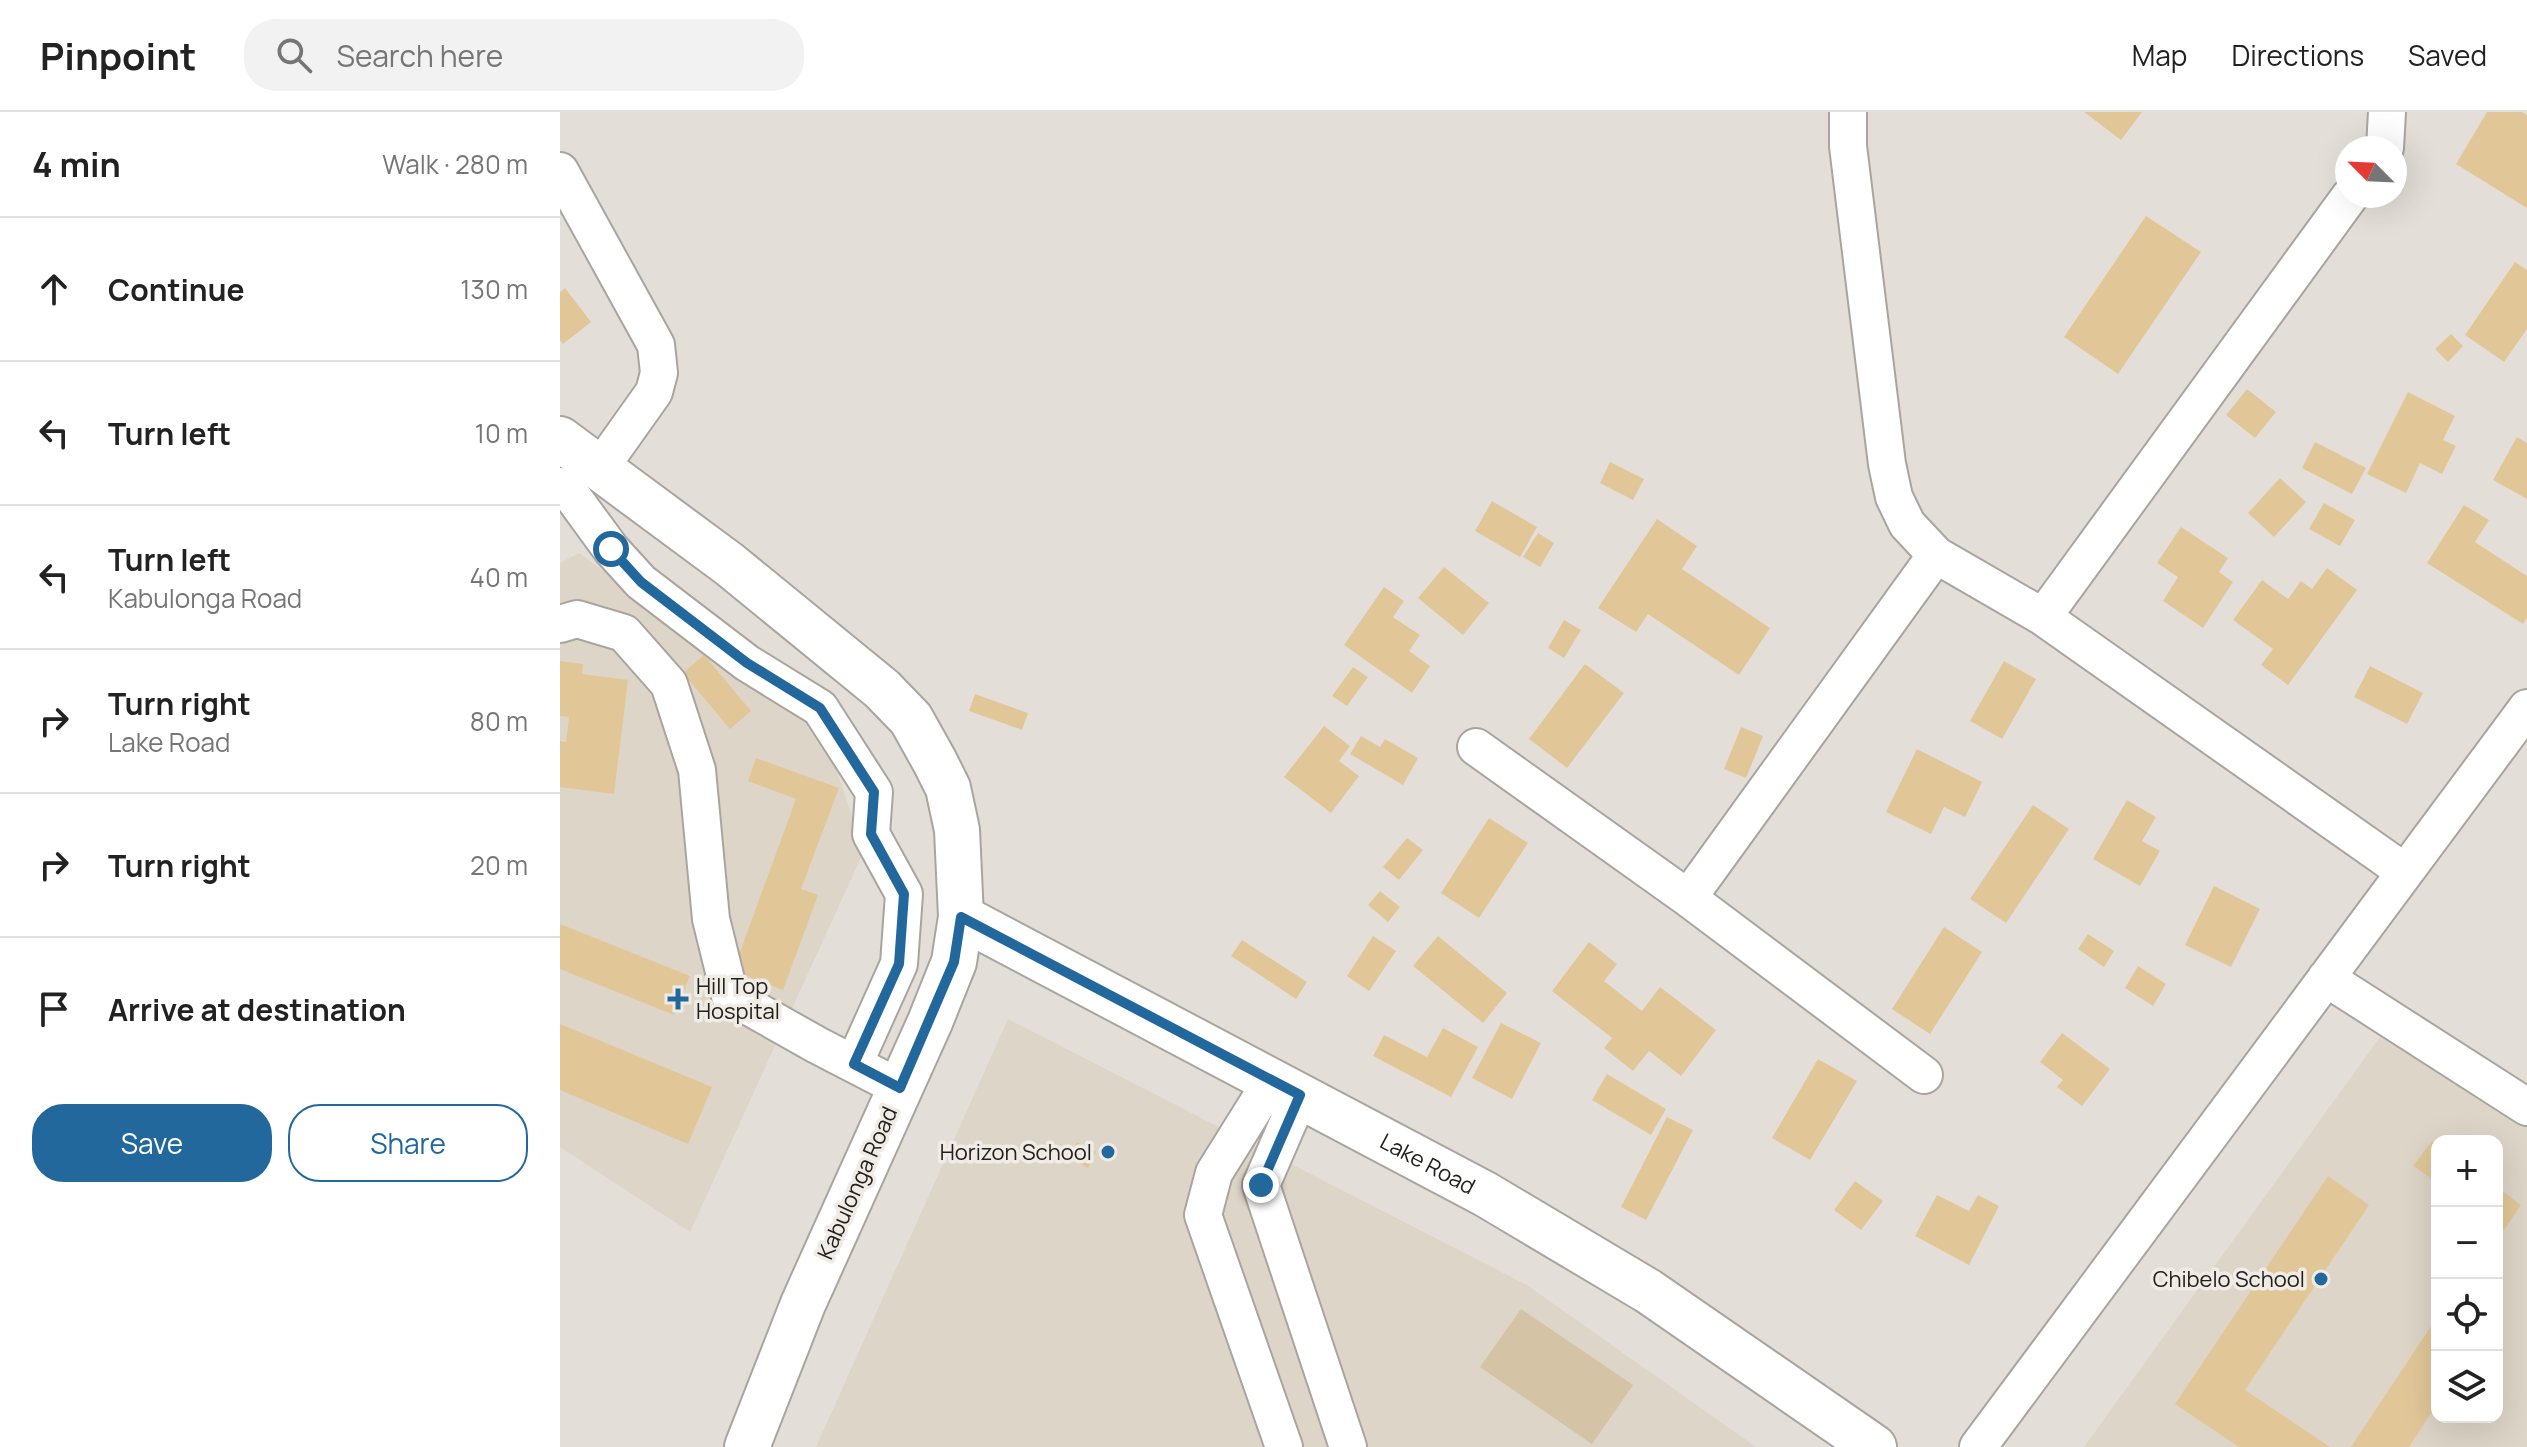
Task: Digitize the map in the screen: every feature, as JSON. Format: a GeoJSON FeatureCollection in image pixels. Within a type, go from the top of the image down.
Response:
{"type":"FeatureCollection","features":[{"type":"Feature","properties":{"kind":"main road","name":"Kabulonga Road"},"geometry":{"type":"LineString","coordinates":[[560,439],[729,564],[882,689],[911,719],[948,788],[957,830],[961,917],[954,962],[803,1304],[747,1447]]}},
{"type":"Feature","properties":{"kind":"main road","name":"Lake Road"},"geometry":{"type":"LineString","coordinates":[[961,917],[1485,1194],[1648,1291],[1874,1447]]}},
{"type":"Feature","properties":{"kind":"street"},"geometry":{"type":"LineString","coordinates":[[1848,112],[1848,146],[1887,464],[1894,497],[1907,524],[1936,555],[2043,617],[2405,872]]}},
{"type":"Feature","properties":{"kind":"street"},"geometry":{"type":"LineString","coordinates":[[2386,136],[2387,112]]}},
{"type":"Feature","properties":{"kind":"street"},"geometry":{"type":"LineString","coordinates":[[560,171],[656,345],[659,373],[654,392],[600,468]]}},
{"type":"Feature","properties":{"kind":"street"},"geometry":{"type":"LineString","coordinates":[[2043,617],[2341,208]]}},
{"type":"Feature","properties":{"kind":"street"},"geometry":{"type":"LineString","coordinates":[[560,486],[570,493],[611,549],[641,582],[747,663],[820,708],[874,792],[871,834],[904,894],[899,964],[854,1064]]}},
{"type":"Feature","properties":{"kind":"street"},"geometry":{"type":"LineString","coordinates":[[1688,898],[1936,555]]}},
{"type":"Feature","properties":{"kind":"street"},"geometry":{"type":"LineString","coordinates":[[560,624],[577,619],[624,633],[669,684],[697,770],[711,919],[730,996],[900,1088]]}},
{"type":"Feature","properties":{"kind":"street"},"geometry":{"type":"LineString","coordinates":[[1978,1447],[2527,708]]}},
{"type":"Feature","properties":{"kind":"street"},"geometry":{"type":"LineString","coordinates":[[1476,747],[1688,898],[1924,1075]]}},
{"type":"Feature","properties":{"kind":"street"},"geometry":{"type":"LineString","coordinates":[[2326,978],[2527,1107]]}},
{"type":"Feature","properties":{"kind":"street"},"geometry":{"type":"LineString","coordinates":[[1284,1447],[1203,1215],[1214,1173],[1286,1087]]}},
{"type":"Feature","properties":{"kind":"street"},"geometry":{"type":"LineString","coordinates":[[1286,1087],[1261,1185],[1348,1447]]}},
{"type":"Feature","properties":{"kind":"shaded area","name":"Hill Top Hospital"},"geometry":{"type":"Polygon","coordinates":[[[579,553],[824,733],[864,851],[690,1232],[560,1147],[560,563],[579,553]]]}},
{"type":"Feature","properties":{"kind":"shaded area","name":"Horizon School"},"geometry":{"type":"Polygon","coordinates":[[[1008,1019],[1527,1285],[1756,1447],[816,1447],[1008,1019]]]}},
{"type":"Feature","properties":{"kind":"shaded area","name":"Chibelo School"},"geometry":{"type":"Polygon","coordinates":[[[2380,1037],[2527,1123],[2527,1447],[2084,1447],[2380,1037]]]}},
{"type":"Feature","properties":{"kind":"shaded area"},"geometry":{"type":"Polygon","coordinates":[[[1521,1309],[1633,1385],[1592,1444],[1480,1367],[1521,1309]]]}},
{"type":"Feature","properties":{"kind":"building"},"geometry":{"type":"Polygon","coordinates":[[[2084,112],[2142,112],[2121,140],[2084,112]]]}},
{"type":"Feature","properties":{"kind":"building"},"geometry":{"type":"Polygon","coordinates":[[[2487,112],[2522,112],[2527,115],[2527,208],[2456,164],[2487,112]]]}},
{"type":"Feature","properties":{"kind":"building"},"geometry":{"type":"Polygon","coordinates":[[[2146,216],[2201,252],[2118,374],[2064,337],[2146,216]]]}},
{"type":"Feature","properties":{"kind":"building"},"geometry":{"type":"Polygon","coordinates":[[[2515,262],[2527,270],[2527,329],[2504,362],[2465,335],[2515,262]]]}},
{"type":"Feature","properties":{"kind":"building"},"geometry":{"type":"Polygon","coordinates":[[[565,288],[591,322],[563,344],[560,340],[560,292],[565,288]]]}},
{"type":"Feature","properties":{"kind":"building"},"geometry":{"type":"Polygon","coordinates":[[[2451,334],[2463,346],[2448,362],[2435,349],[2451,334]]]}},
{"type":"Feature","properties":{"kind":"building"},"geometry":{"type":"Polygon","coordinates":[[[2247,389],[2276,412],[2255,438],[2226,415],[2247,389]]]}},
{"type":"Feature","properties":{"kind":"building"},"geometry":{"type":"Polygon","coordinates":[[[2408,392],[2455,416],[2443,440],[2456,446],[2442,474],[2420,463],[2406,493],[2367,474],[2408,392]]]}},
{"type":"Feature","properties":{"kind":"building"},"geometry":{"type":"Polygon","coordinates":[[[2517,437],[2527,443],[2527,499],[2493,480],[2517,437]]]}},
{"type":"Feature","properties":{"kind":"building"},"geometry":{"type":"Polygon","coordinates":[[[2315,442],[2366,468],[2352,494],[2302,468],[2315,442]]]}},
{"type":"Feature","properties":{"kind":"building"},"geometry":{"type":"Polygon","coordinates":[[[1610,462],[1644,479],[1633,500],[1600,483],[1610,462]]]}},
{"type":"Feature","properties":{"kind":"building"},"geometry":{"type":"Polygon","coordinates":[[[2280,478],[2306,502],[2274,537],[2248,513],[2280,478]]]}},
{"type":"Feature","properties":{"kind":"building"},"geometry":{"type":"Polygon","coordinates":[[[1492,501],[1537,527],[1520,557],[1475,531],[1492,501]]]}},
{"type":"Feature","properties":{"kind":"building"},"geometry":{"type":"Polygon","coordinates":[[[2324,503],[2355,520],[2340,546],[2309,529],[2324,503]]]}},
{"type":"Feature","properties":{"kind":"building"},"geometry":{"type":"Polygon","coordinates":[[[2464,505],[2489,520],[2475,542],[2527,576],[2527,618],[2523,624],[2427,563],[2464,505]]]}},
{"type":"Feature","properties":{"kind":"building"},"geometry":{"type":"Polygon","coordinates":[[[1657,519],[1697,546],[1682,569],[1770,628],[1739,675],[1648,614],[1636,632],[1598,608],[1657,519]]]}},
{"type":"Feature","properties":{"kind":"building"},"geometry":{"type":"Polygon","coordinates":[[[2181,527],[2228,558],[2219,572],[2233,582],[2203,628],[2163,601],[2178,577],[2157,563],[2181,527]]]}},
{"type":"Feature","properties":{"kind":"building"},"geometry":{"type":"Polygon","coordinates":[[[1538,533],[1554,543],[1540,567],[1523,557],[1538,533]]]}},
{"type":"Feature","properties":{"kind":"building"},"geometry":{"type":"Polygon","coordinates":[[[1444,567],[1489,603],[1463,635],[1418,598],[1444,567]]]}},
{"type":"Feature","properties":{"kind":"building"},"geometry":{"type":"Polygon","coordinates":[[[2327,568],[2357,590],[2288,685],[2261,665],[2273,649],[2233,620],[2262,580],[2288,599],[2301,581],[2312,589],[2327,568]]]}},
{"type":"Feature","properties":{"kind":"building"},"geometry":{"type":"Polygon","coordinates":[[[1384,587],[1404,601],[1393,617],[1420,635],[1409,651],[1430,666],[1412,693],[1344,645],[1384,587]]]}},
{"type":"Feature","properties":{"kind":"building"},"geometry":{"type":"Polygon","coordinates":[[[1564,620],[1581,630],[1564,658],[1548,648],[1564,620]]]}},
{"type":"Feature","properties":{"kind":"building"},"geometry":{"type":"Polygon","coordinates":[[[704,655],[751,711],[730,729],[683,673],[704,655]]]}},
{"type":"Feature","properties":{"kind":"building"},"geometry":{"type":"Polygon","coordinates":[[[560,661],[583,664],[582,674],[628,680],[614,794],[560,787],[560,741],[566,742],[569,717],[560,716],[560,661]]]}},
{"type":"Feature","properties":{"kind":"building"},"geometry":{"type":"Polygon","coordinates":[[[2004,661],[2036,679],[2002,739],[1970,721],[2004,661]]]}},
{"type":"Feature","properties":{"kind":"building"},"geometry":{"type":"Polygon","coordinates":[[[1585,664],[1624,693],[1567,768],[1529,739],[1585,664]]]}},
{"type":"Feature","properties":{"kind":"building"},"geometry":{"type":"Polygon","coordinates":[[[2370,666],[2423,693],[2407,724],[2354,697],[2370,666]]]}},
{"type":"Feature","properties":{"kind":"building"},"geometry":{"type":"Polygon","coordinates":[[[1353,667],[1368,677],[1347,706],[1332,696],[1353,667]]]}},
{"type":"Feature","properties":{"kind":"building"},"geometry":{"type":"Polygon","coordinates":[[[975,694],[1028,713],[1022,730],[969,711],[975,694]]]}},
{"type":"Feature","properties":{"kind":"building"},"geometry":{"type":"Polygon","coordinates":[[[1324,726],[1350,746],[1339,761],[1359,776],[1331,813],[1284,777],[1324,726]]]}},
{"type":"Feature","properties":{"kind":"building"},"geometry":{"type":"Polygon","coordinates":[[[1741,727],[1763,736],[1746,778],[1724,769],[1741,727]]]}},
{"type":"Feature","properties":{"kind":"building"},"geometry":{"type":"Polygon","coordinates":[[[1361,736],[1380,747],[1385,739],[1418,758],[1403,785],[1350,754],[1361,736]]]}},
{"type":"Feature","properties":{"kind":"building"},"geometry":{"type":"Polygon","coordinates":[[[1917,749],[1982,782],[1965,817],[1944,807],[1931,834],[1886,812],[1917,749]]]}},
{"type":"Feature","properties":{"kind":"building"},"geometry":{"type":"Polygon","coordinates":[[[756,758],[839,788],[801,889],[818,895],[783,990],[733,971],[796,799],[748,781],[756,758]]]}},
{"type":"Feature","properties":{"kind":"building"},"geometry":{"type":"Polygon","coordinates":[[[2127,800],[2156,817],[2142,841],[2160,851],[2140,886],[2093,859],[2127,800]]]}},
{"type":"Feature","properties":{"kind":"building"},"geometry":{"type":"Polygon","coordinates":[[[2033,805],[2069,829],[2006,923],[1970,899],[2033,805]]]}},
{"type":"Feature","properties":{"kind":"building"},"geometry":{"type":"Polygon","coordinates":[[[1489,818],[1528,843],[1479,918],[1441,893],[1489,818]]]}},
{"type":"Feature","properties":{"kind":"building"},"geometry":{"type":"Polygon","coordinates":[[[1407,838],[1423,850],[1399,880],[1383,867],[1407,838]]]}},
{"type":"Feature","properties":{"kind":"building"},"geometry":{"type":"Polygon","coordinates":[[[2214,886],[2260,909],[2231,967],[2185,945],[2214,886]]]}},
{"type":"Feature","properties":{"kind":"building"},"geometry":{"type":"Polygon","coordinates":[[[1380,891],[1400,907],[1388,922],[1368,905],[1380,891]]]}},
{"type":"Feature","properties":{"kind":"building"},"geometry":{"type":"Polygon","coordinates":[[[560,924],[690,976],[674,1015],[560,969],[560,924]]]}},
{"type":"Feature","properties":{"kind":"building"},"geometry":{"type":"Polygon","coordinates":[[[1944,927],[1982,952],[1930,1034],[1892,1009],[1944,927]]]}},
{"type":"Feature","properties":{"kind":"building"},"geometry":{"type":"Polygon","coordinates":[[[2088,934],[2114,951],[2104,967],[2078,949],[2088,934]]]}},
{"type":"Feature","properties":{"kind":"building"},"geometry":{"type":"Polygon","coordinates":[[[1373,936],[1396,951],[1369,991],[1347,976],[1373,936]]]}},
{"type":"Feature","properties":{"kind":"building"},"geometry":{"type":"Polygon","coordinates":[[[1438,936],[1507,993],[1483,1023],[1413,966],[1438,936]]]}},
{"type":"Feature","properties":{"kind":"building"},"geometry":{"type":"Polygon","coordinates":[[[1242,940],[1307,982],[1296,999],[1231,956],[1242,940]]]}},
{"type":"Feature","properties":{"kind":"building"},"geometry":{"type":"Polygon","coordinates":[[[1589,942],[1617,964],[1604,981],[1642,1011],[1660,987],[1716,1030],[1681,1076],[1649,1051],[1633,1071],[1604,1048],[1612,1038],[1552,991],[1589,942]]]}},
{"type":"Feature","properties":{"kind":"building"},"geometry":{"type":"Polygon","coordinates":[[[2138,966],[2166,984],[2153,1006],[2125,988],[2138,966]]]}},
{"type":"Feature","properties":{"kind":"building"},"geometry":{"type":"Polygon","coordinates":[[[1501,1023],[1541,1043],[1512,1099],[1472,1078],[1501,1023]]]}},
{"type":"Feature","properties":{"kind":"building"},"geometry":{"type":"Polygon","coordinates":[[[560,1024],[712,1087],[688,1144],[560,1090],[560,1024]]]}},
{"type":"Feature","properties":{"kind":"building"},"geometry":{"type":"Polygon","coordinates":[[[1443,1028],[1478,1047],[1451,1097],[1373,1056],[1384,1035],[1427,1057],[1443,1028]]]}},
{"type":"Feature","properties":{"kind":"building"},"geometry":{"type":"Polygon","coordinates":[[[2062,1033],[2110,1069],[2082,1106],[2057,1087],[2063,1080],[2040,1062],[2062,1033]]]}},
{"type":"Feature","properties":{"kind":"building"},"geometry":{"type":"Polygon","coordinates":[[[1818,1059],[1857,1081],[1810,1160],[1772,1138],[1818,1059]]]}},
{"type":"Feature","properties":{"kind":"building"},"geometry":{"type":"Polygon","coordinates":[[[1607,1074],[1666,1109],[1651,1135],[1592,1100],[1607,1074]]]}},
{"type":"Feature","properties":{"kind":"building"},"geometry":{"type":"Polygon","coordinates":[[[1667,1117],[1693,1130],[1646,1220],[1621,1207],[1667,1117]]]}},
{"type":"Feature","properties":{"kind":"building"},"geometry":{"type":"Polygon","coordinates":[[[1077,1142],[1096,1152],[1088,1168],[1069,1157],[1077,1142]]]}},
{"type":"Feature","properties":{"kind":"building"},"geometry":{"type":"Polygon","coordinates":[[[2431,1142],[2431,1178],[2413,1166],[2431,1142]]]}},
{"type":"Feature","properties":{"kind":"building"},"geometry":{"type":"Polygon","coordinates":[[[2328,1176],[2369,1205],[2245,1390],[2330,1447],[2239,1447],[2175,1404],[2328,1176]]]}},
{"type":"Feature","properties":{"kind":"building"},"geometry":{"type":"Polygon","coordinates":[[[1855,1181],[1883,1201],[1861,1230],[1834,1210],[1855,1181]]]}},
{"type":"Feature","properties":{"kind":"building"},"geometry":{"type":"Polygon","coordinates":[[[2503,1192],[2521,1205],[2503,1229],[2503,1192]]]}},
{"type":"Feature","properties":{"kind":"building"},"geometry":{"type":"Polygon","coordinates":[[[1937,1195],[1969,1211],[1978,1195],[1999,1206],[1969,1265],[1915,1236],[1937,1195]]]}},
{"type":"Feature","properties":{"kind":"building"},"geometry":{"type":"Polygon","coordinates":[[[2431,1326],[2431,1413],[2409,1447],[2351,1447],[2431,1326]]]}},
{"type":"Feature","properties":{"kind":"place","name":"Hill Top Hospital"},"geometry":{"type":"Point","coordinates":[678,999]}},
{"type":"Feature","properties":{"kind":"place","name":"Horizon School"},"geometry":{"type":"Point","coordinates":[1108,1152]}},
{"type":"Feature","properties":{"kind":"place","name":"Chibelo School"},"geometry":{"type":"Point","coordinates":[2321,1279]}},
{"type":"Feature","properties":{"kind":"route"},"geometry":{"type":"LineString","coordinates":[[611,549],[641,582],[747,663],[820,708],[874,792],[871,834],[904,894],[899,964],[854,1064],[900,1088],[954,962],[961,917],[1300,1095],[1261,1185]]}}]}
